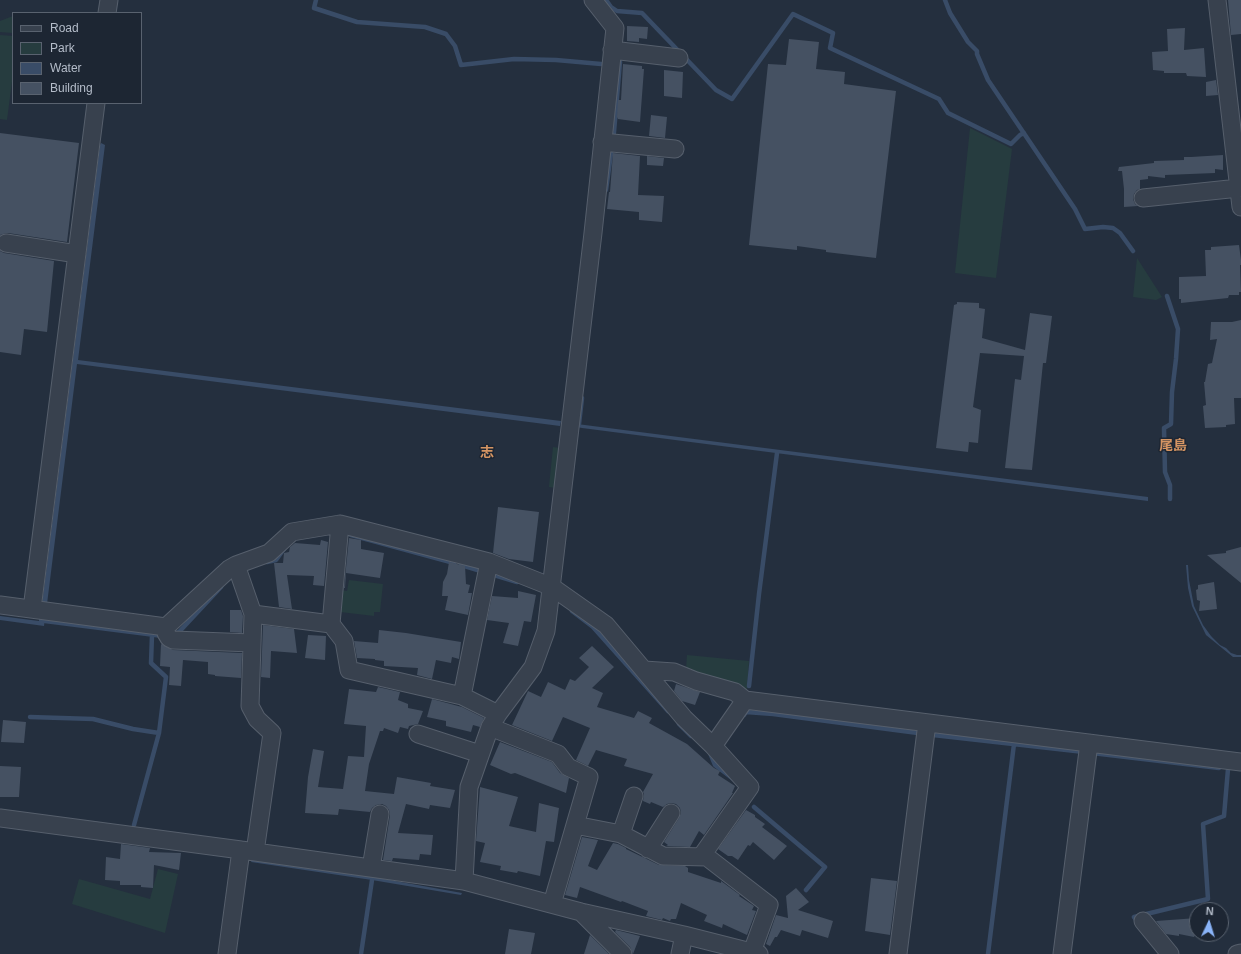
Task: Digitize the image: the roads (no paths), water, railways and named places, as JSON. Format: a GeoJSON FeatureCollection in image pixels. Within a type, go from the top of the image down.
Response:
{"type":"FeatureCollection","features":[{"type":"Feature","properties":{"kind":"street"},"geometry":{"type":"LineString","coordinates":[[107,12],[109,0]]}},
{"type":"Feature","properties":{"kind":"street"},"geometry":{"type":"LineString","coordinates":[[464,881],[468,787],[494,720],[533,667],[546,631],[593,233],[615,28],[593,0]]}},
{"type":"Feature","properties":{"kind":"street"},"geometry":{"type":"LineString","coordinates":[[1217,0],[1241,207]]}},
{"type":"Feature","properties":{"kind":"street"},"geometry":{"type":"LineString","coordinates":[[612,50],[679,58]]}},
{"type":"Feature","properties":{"kind":"street"},"geometry":{"type":"LineString","coordinates":[[32,609],[96,104]]}},
{"type":"Feature","properties":{"kind":"street"},"geometry":{"type":"LineString","coordinates":[[602,142],[674,149]]}},
{"type":"Feature","properties":{"kind":"street"},"geometry":{"type":"LineString","coordinates":[[1143,198],[1239,188]]}},
{"type":"Feature","properties":{"kind":"street"},"geometry":{"type":"LineString","coordinates":[[6,243],[77,254]]}},
{"type":"Feature","properties":{"kind":"street"},"geometry":{"type":"LineString","coordinates":[[340,524],[331,624],[344,641],[349,670],[462,696],[494,720],[558,754],[568,767],[589,777],[552,904]]}},
{"type":"Feature","properties":{"kind":"street"},"geometry":{"type":"LineString","coordinates":[[0,818],[464,881],[580,912],[684,935],[752,953],[769,905],[703,854],[750,787],[713,746],[684,718],[606,625],[552,587],[489,562],[340,524],[292,532],[269,553],[229,569],[166,627],[166,633],[169,638],[174,640],[252,643]]}},
{"type":"Feature","properties":{"kind":"street"},"geometry":{"type":"LineString","coordinates":[[462,696],[489,562]]}},
{"type":"Feature","properties":{"kind":"street"},"geometry":{"type":"LineString","coordinates":[[227,954],[272,733],[257,719],[250,706],[253,614],[236,565]]}},
{"type":"Feature","properties":{"kind":"street"},"geometry":{"type":"LineString","coordinates":[[0,605],[166,627]]}},
{"type":"Feature","properties":{"kind":"street"},"geometry":{"type":"LineString","coordinates":[[253,614],[331,624]]}},
{"type":"Feature","properties":{"kind":"street"},"geometry":{"type":"LineString","coordinates":[[644,670],[674,672],[696,681],[735,692],[745,700],[1241,762]]}},
{"type":"Feature","properties":{"kind":"street"},"geometry":{"type":"LineString","coordinates":[[713,746],[745,700]]}},
{"type":"Feature","properties":{"kind":"street"},"geometry":{"type":"LineString","coordinates":[[898,954],[927,723]]}},
{"type":"Feature","properties":{"kind":"street"},"geometry":{"type":"LineString","coordinates":[[418,734],[480,754]]}},
{"type":"Feature","properties":{"kind":"street"},"geometry":{"type":"LineString","coordinates":[[1062,954],[1089,743]]}},
{"type":"Feature","properties":{"kind":"street"},"geometry":{"type":"LineString","coordinates":[[621,834],[634,796]]}},
{"type":"Feature","properties":{"kind":"street"},"geometry":{"type":"LineString","coordinates":[[648,849],[671,813]]}},
{"type":"Feature","properties":{"kind":"street"},"geometry":{"type":"LineString","coordinates":[[372,868],[380,814]]}},
{"type":"Feature","properties":{"kind":"street"},"geometry":{"type":"LineString","coordinates":[[575,825],[621,834],[663,856],[707,857]]}},
{"type":"Feature","properties":{"kind":"street"},"geometry":{"type":"LineString","coordinates":[[580,912],[623,954]]}},
{"type":"Feature","properties":{"kind":"street"},"geometry":{"type":"LineString","coordinates":[[1143,921],[1170,954]]}},
{"type":"Feature","properties":{"kind":"street"},"geometry":{"type":"LineString","coordinates":[[680,954],[684,935]]}},
{"type":"Feature","properties":{"kind":"street"},"geometry":{"type":"LineString","coordinates":[[1237,954],[1241,953]]}},
{"type":"Feature","properties":{"kind":"water"},"geometry":{"type":"Polygon","coordinates":[[[101,143],[105,145],[78,360],[561,421],[560,426],[77,364],[47,604],[42,604],[101,143]]]}},
{"type":"Feature","properties":{"kind":"water"},"geometry":{"type":"Polygon","coordinates":[[[577,424],[1148,497],[1148,501],[582,428],[577,427],[577,424]]]}},
{"type":"Feature","properties":{"kind":"water"},"geometry":{"type":"Polygon","coordinates":[[[1186,565],[1188,565],[1194,606],[1203,625],[1220,645],[1231,653],[1241,655],[1241,657],[1233,657],[1206,635],[1192,606],[1188,588],[1186,565]]]}},
{"type":"Feature","properties":{"kind":"water"},"geometry":{"type":"Polygon","coordinates":[[[0,616],[39,621],[39,617],[45,618],[44,626],[0,620],[0,616]]]}},
{"type":"Feature","properties":{"kind":"water"},"geometry":{"type":"Polygon","coordinates":[[[252,860],[373,877],[462,893],[461,895],[251,862],[252,860]]]}},
{"type":"Feature","properties":{"kind":"waterway"},"geometry":{"type":"LineString","coordinates":[[316,0],[314,8],[357,22],[425,27],[446,34],[455,46],[461,65],[514,59],[556,60],[601,64]]}},
{"type":"Feature","properties":{"kind":"waterway"},"geometry":{"type":"LineString","coordinates":[[606,0],[611,7],[617,11],[642,13],[716,90],[732,99],[793,14],[833,33],[830,48],[939,99],[948,113],[1011,144],[1024,133]]}},
{"type":"Feature","properties":{"kind":"waterway"},"geometry":{"type":"LineString","coordinates":[[945,0],[950,13],[968,42],[977,51],[988,80],[1075,209],[1085,229],[1103,227],[1113,228],[1120,233],[1133,251]]}},
{"type":"Feature","properties":{"kind":"waterway"},"geometry":{"type":"LineString","coordinates":[[606,190],[614,132],[620,62]]}},
{"type":"Feature","properties":{"kind":"waterway"},"geometry":{"type":"LineString","coordinates":[[1167,296],[1178,329],[1172,392],[1171,424],[1164,428],[1165,472],[1170,485],[1170,499]]}},
{"type":"Feature","properties":{"kind":"waterway"},"geometry":{"type":"LineString","coordinates":[[579,424],[582,398]]}},
{"type":"Feature","properties":{"kind":"waterway"},"geometry":{"type":"LineString","coordinates":[[749,686],[777,453]]}},
{"type":"Feature","properties":{"kind":"waterway"},"geometry":{"type":"LineString","coordinates":[[351,535],[454,563]]}},
{"type":"Feature","properties":{"kind":"waterway"},"geometry":{"type":"LineString","coordinates":[[267,562],[276,560],[284,549]]}},
{"type":"Feature","properties":{"kind":"waterway"},"geometry":{"type":"LineString","coordinates":[[461,565],[517,582]]}},
{"type":"Feature","properties":{"kind":"waterway"},"geometry":{"type":"LineString","coordinates":[[174,634],[179,632],[221,587]]}},
{"type":"Feature","properties":{"kind":"waterway"},"geometry":{"type":"LineString","coordinates":[[572,611],[593,627],[668,711]]}},
{"type":"Feature","properties":{"kind":"waterway"},"geometry":{"type":"LineString","coordinates":[[45,621],[163,636]]}},
{"type":"Feature","properties":{"kind":"waterway"},"geometry":{"type":"LineString","coordinates":[[134,825],[159,733],[166,677],[151,663],[152,635]]}},
{"type":"Feature","properties":{"kind":"waterway"},"geometry":{"type":"LineString","coordinates":[[744,715],[746,712],[773,714],[933,735],[1084,752]]}},
{"type":"Feature","properties":{"kind":"waterway"},"geometry":{"type":"LineString","coordinates":[[30,717],[93,719],[133,729],[159,733]]}},
{"type":"Feature","properties":{"kind":"waterway"},"geometry":{"type":"LineString","coordinates":[[679,724],[691,736]]}},
{"type":"Feature","properties":{"kind":"waterway"},"geometry":{"type":"LineString","coordinates":[[988,954],[1014,744]]}},
{"type":"Feature","properties":{"kind":"waterway"},"geometry":{"type":"LineString","coordinates":[[710,753],[715,765],[732,778]]}},
{"type":"Feature","properties":{"kind":"waterway"},"geometry":{"type":"LineString","coordinates":[[1092,753],[1219,768]]}},
{"type":"Feature","properties":{"kind":"waterway"},"geometry":{"type":"LineString","coordinates":[[1138,922],[1134,917],[1208,899],[1203,824],[1224,816],[1228,769]]}},
{"type":"Feature","properties":{"kind":"waterway"},"geometry":{"type":"LineString","coordinates":[[754,807],[825,867],[806,890]]}},
{"type":"Feature","properties":{"kind":"waterway"},"geometry":{"type":"LineString","coordinates":[[361,954],[372,880]]}},
{"type":"Feature","properties":{"kind":"district","name":"尾島"},"geometry":{"type":"Point","coordinates":[1173,446]}},
{"type":"Feature","properties":{"kind":"district","name":"志"},"geometry":{"type":"Point","coordinates":[487,453]}}]}
